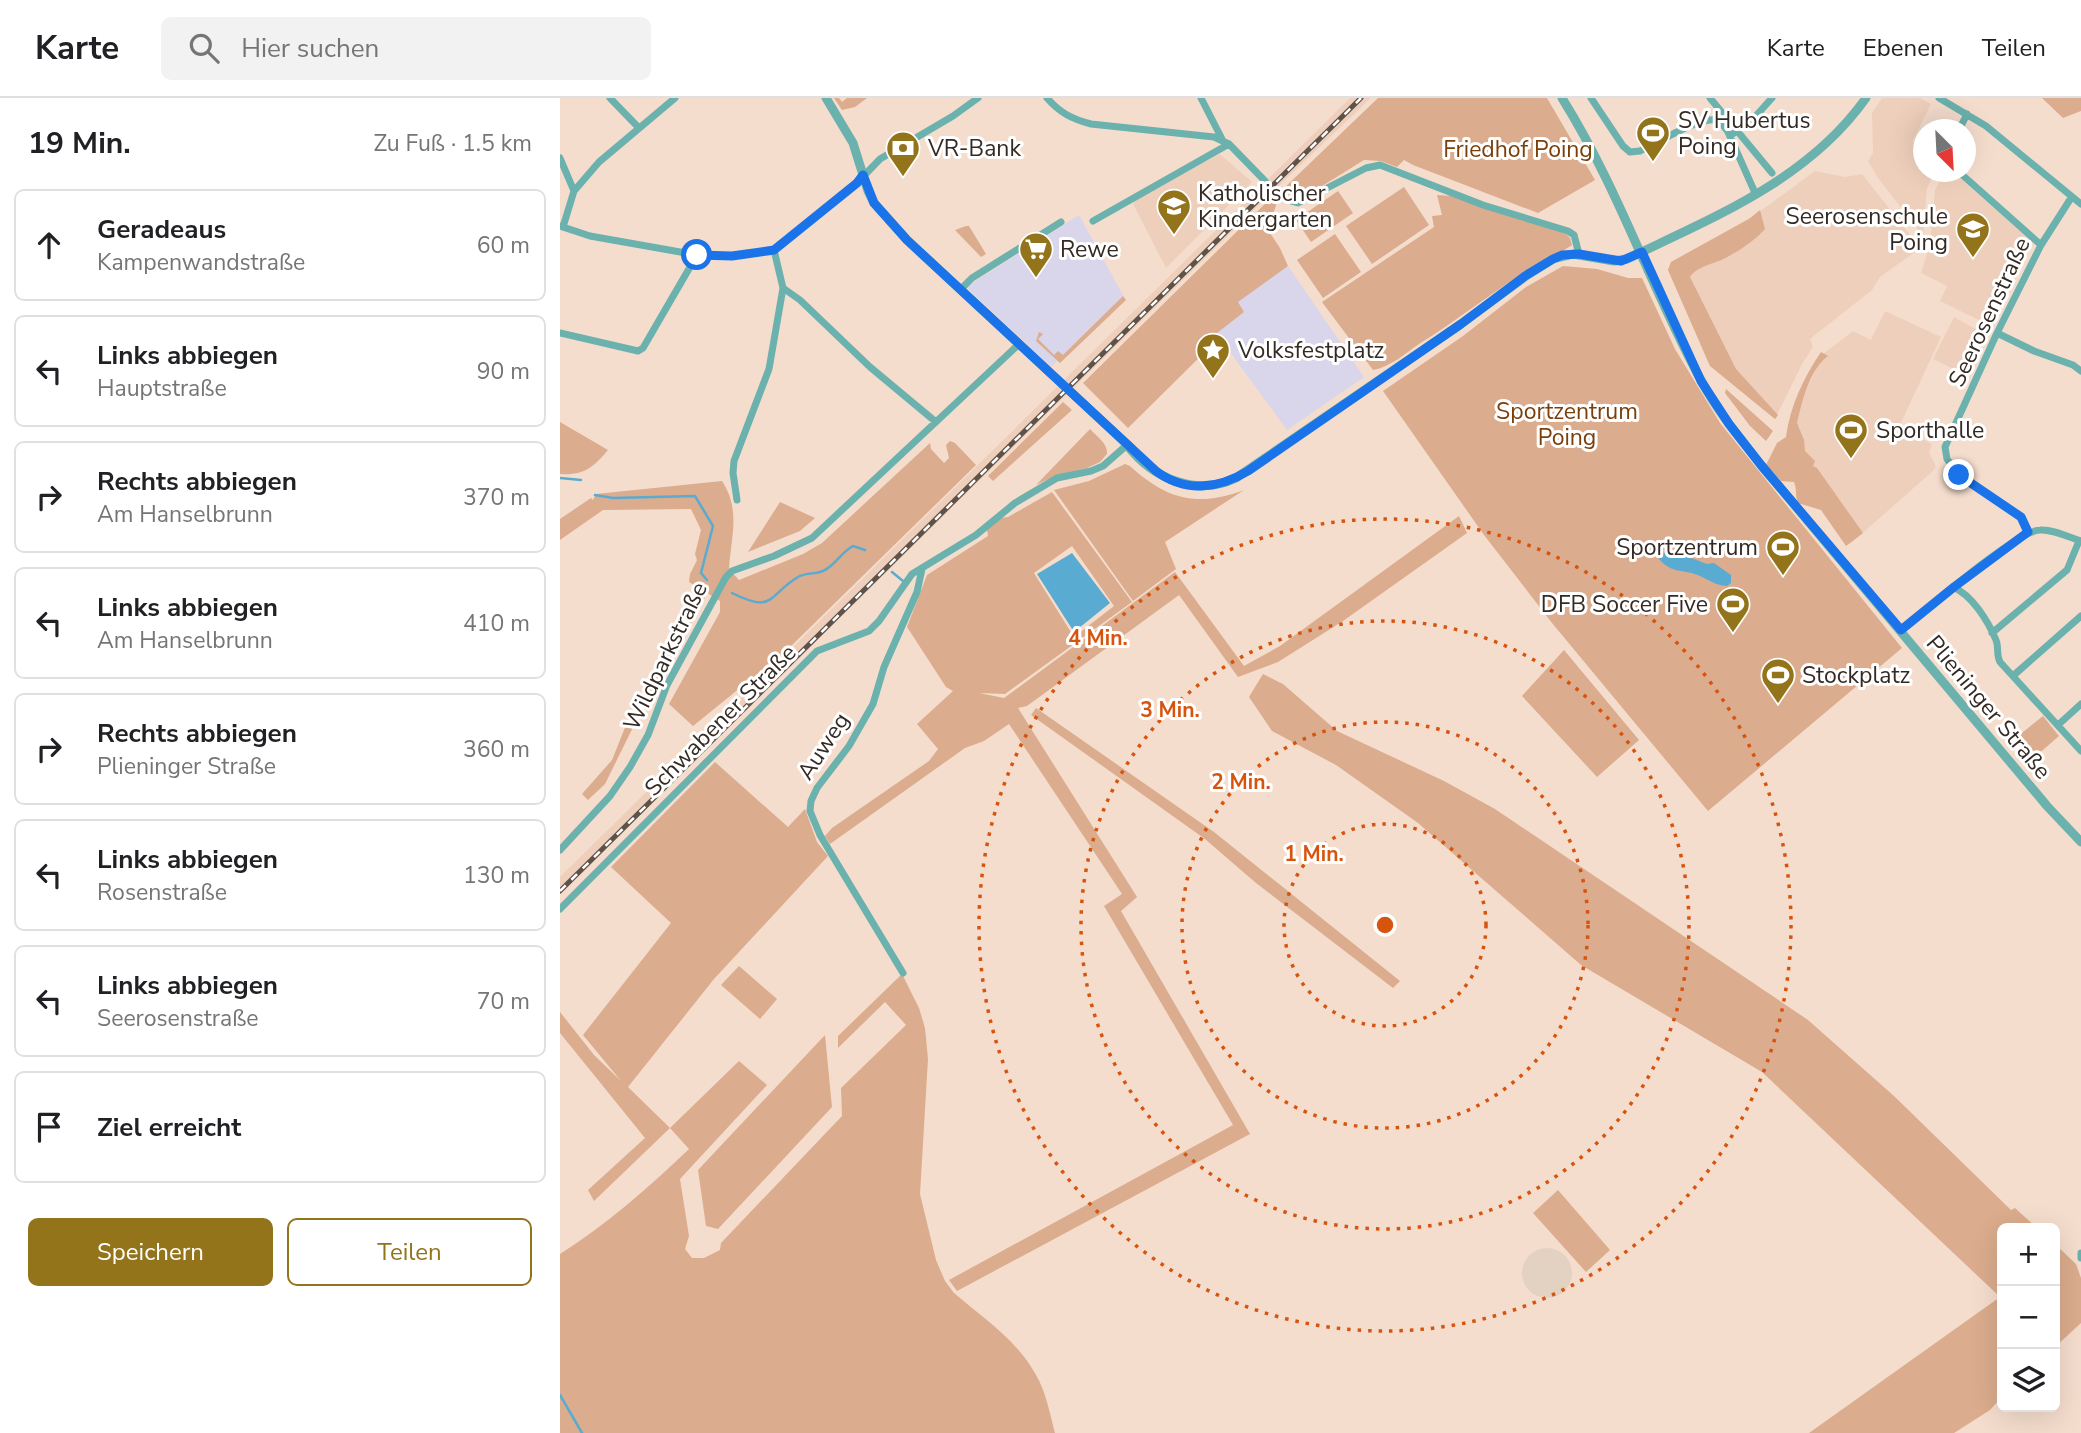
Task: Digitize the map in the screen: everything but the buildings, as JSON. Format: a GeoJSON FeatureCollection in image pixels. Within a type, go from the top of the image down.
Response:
{"type":"FeatureCollection","features":[{"type":"Feature","properties":{"kind":"street"},"geometry":{"type":"LineString","coordinates":[[611,98],[639,128]]}},
{"type":"Feature","properties":{"kind":"street"},"geometry":{"type":"LineString","coordinates":[[675,98],[599,162],[574,191],[562,226],[590,236],[697,255],[732,256],[774,250],[857,183],[880,159],[978,98]]}},
{"type":"Feature","properties":{"kind":"street"},"geometry":{"type":"LineString","coordinates":[[826,98],[853,143],[868,191],[882,213],[907,240],[1128,445],[1139,461],[1176,482],[1198,487],[1226,483],[1236,478],[1553,259],[1562,255],[1579,254],[1614,261],[1627,260],[1756,195],[1798,169],[1866,98]]}},
{"type":"Feature","properties":{"kind":"street"},"geometry":{"type":"LineString","coordinates":[[1047,98],[1059,111],[1091,124],[1170,131],[1214,137],[1226,142]]}},
{"type":"Feature","properties":{"kind":"street"},"geometry":{"type":"LineString","coordinates":[[1201,98],[1226,142],[1265,181]]}},
{"type":"Feature","properties":{"kind":"street","name":"Plieninger Straße"},"geometry":{"type":"LineString","coordinates":[[1563,98],[1613,188],[1701,381],[1729,424],[2047,806],[2081,842]]}},
{"type":"Feature","properties":{"kind":"street"},"geometry":{"type":"LineString","coordinates":[[1591,98],[1623,146],[1630,152],[1640,151],[1712,118],[1719,120],[1730,136],[1756,195]]}},
{"type":"Feature","properties":{"kind":"street"},"geometry":{"type":"LineString","coordinates":[[1710,98],[1772,173]]}},
{"type":"Feature","properties":{"kind":"street"},"geometry":{"type":"LineString","coordinates":[[1730,136],[1772,98]]}},
{"type":"Feature","properties":{"kind":"street"},"geometry":{"type":"LineString","coordinates":[[1939,98],[1967,114],[2010,145],[2081,204]]}},
{"type":"Feature","properties":{"kind":"street"},"geometry":{"type":"LineString","coordinates":[[1964,119],[1967,114]]}},
{"type":"Feature","properties":{"kind":"street"},"geometry":{"type":"LineString","coordinates":[[1093,221],[1226,142]]}},
{"type":"Feature","properties":{"kind":"street"},"geometry":{"type":"LineString","coordinates":[[560,158],[574,191]]}},
{"type":"Feature","properties":{"kind":"street"},"geometry":{"type":"LineString","coordinates":[[1274,190],[1284,199],[1298,203],[1366,168],[1380,165],[1483,205],[1568,231],[1574,235],[1579,254]]}},
{"type":"Feature","properties":{"kind":"street"},"geometry":{"type":"LineString","coordinates":[[1970,182],[2041,245]]}},
{"type":"Feature","properties":{"kind":"street","name":"Seerosenstraße"},"geometry":{"type":"LineString","coordinates":[[2028,532],[2021,517],[1959,475],[1947,459],[1947,441],[2041,245],[2071,198]]}},
{"type":"Feature","properties":{"kind":"street"},"geometry":{"type":"LineString","coordinates":[[961,289],[972,278],[1061,222]]}},
{"type":"Feature","properties":{"kind":"street"},"geometry":{"type":"LineString","coordinates":[[737,500],[734,461],[769,369],[783,288],[774,250]]}},
{"type":"Feature","properties":{"kind":"street"},"geometry":{"type":"LineString","coordinates":[[560,333],[638,351],[643,348],[697,255]]}},
{"type":"Feature","properties":{"kind":"street"},"geometry":{"type":"LineString","coordinates":[[783,288],[800,300],[870,367],[936,422]]}},
{"type":"Feature","properties":{"kind":"street"},"geometry":{"type":"LineString","coordinates":[[1997,333],[2034,351],[2073,365],[2081,371]]}},
{"type":"Feature","properties":{"kind":"street","name":"Wildparkstraße"},"geometry":{"type":"LineString","coordinates":[[560,850],[610,796],[630,767],[648,735],[667,685],[729,573],[806,542],[878,478],[1018,345]]}},
{"type":"Feature","properties":{"kind":"street","name":"Schwabener Straße"},"geometry":{"type":"LineString","coordinates":[[560,909],[817,651],[869,631],[912,574],[976,535],[1043,485],[1057,478],[1103,466],[1128,445]]}},
{"type":"Feature","properties":{"kind":"street"},"geometry":{"type":"LineString","coordinates":[[1901,630],[2028,532],[2047,530],[2080,541],[2067,570],[1992,633]]}},
{"type":"Feature","properties":{"kind":"street","name":"Auweg"},"geometry":{"type":"LineString","coordinates":[[904,973],[820,835],[810,811],[817,788],[849,746],[873,704],[884,667],[917,592],[922,568]]}},
{"type":"Feature","properties":{"kind":"street"},"geometry":{"type":"LineString","coordinates":[[1954,587],[1962,590],[1984,618],[1998,643],[1997,655],[2000,662],[2081,751]]}},
{"type":"Feature","properties":{"kind":"street"},"geometry":{"type":"LineString","coordinates":[[2014,675],[2081,616]]}},
{"type":"Feature","properties":{"kind":"street"},"geometry":{"type":"LineString","coordinates":[[2058,725],[2081,704]]}},
{"type":"Feature","properties":{"kind":"shaded area"},"geometry":{"type":"Polygon","coordinates":[[[1350,98],[1371,98],[1266,198],[560,894],[560,877],[1350,98]]]}},
{"type":"Feature","properties":{"kind":"shaded area"},"geometry":{"type":"Polygon","coordinates":[[[1882,98],[1920,98],[1931,104],[1924,119],[1913,119],[1913,182],[1930,182],[1927,188],[1923,236],[1868,161],[1873,153],[1872,113],[1882,98]]]}},
{"type":"Feature","properties":{"kind":"shaded area","name":"Katholischer Kindergarten"},"geometry":{"type":"Polygon","coordinates":[[[1220,154],[1252,182],[1166,268],[1133,204],[1136,199],[1220,154]]]}},
{"type":"Feature","properties":{"kind":"shaded area"},"geometry":{"type":"Polygon","coordinates":[[[1815,171],[1845,177],[1862,174],[1918,245],[1915,252],[1880,277],[1872,290],[1810,339],[1813,347],[1775,419],[1710,366],[1668,270],[1671,262],[1755,215],[1815,171]]]}},
{"type":"Feature","properties":{"kind":"shaded area","name":"Seerosenschule Poing"},"geometry":{"type":"Polygon","coordinates":[[[1939,182],[1964,182],[2030,240],[1987,324],[1940,301],[1947,286],[1921,273],[1930,244],[1935,190],[1939,182]]]}},
{"type":"Feature","properties":{"kind":"shaded area"},"geometry":{"type":"Polygon","coordinates":[[[1079,215],[1124,297],[1051,367],[966,287],[1079,215]]]}},
{"type":"Feature","properties":{"kind":"shaded area"},"geometry":{"type":"Polygon","coordinates":[[[1288,266],[1364,377],[1287,430],[1216,333],[1244,312],[1237,302],[1288,266]]]}},
{"type":"Feature","properties":{"kind":"shaded area"},"geometry":{"type":"Polygon","coordinates":[[[1885,311],[1941,337],[1899,427],[1932,444],[1929,453],[1936,466],[1850,544],[1829,514],[1793,418],[1823,354],[1853,331],[1871,340],[1885,311]]]}},
{"type":"Feature","properties":{"kind":"shaded area"},"geometry":{"type":"Polygon","coordinates":[[[1954,317],[1979,331],[1960,372],[1933,359],[1954,317]]]}},
{"type":"Feature","properties":{"kind":"shaded area"},"geometry":{"type":"Polygon","coordinates":[[[1547,1248],[1564,1256],[1572,1273],[1564,1290],[1547,1298],[1530,1290],[1522,1273],[1530,1256],[1547,1248]]]}},
{"type":"Feature","properties":{"kind":"green space"},"geometry":{"type":"Polygon","coordinates":[[[834,98],[839,98],[842,102],[847,98],[867,98],[855,107],[842,110],[834,98]]]}},
{"type":"Feature","properties":{"kind":"green space","name":"Friedhof Poing"},"geometry":{"type":"Polygon","coordinates":[[[1378,98],[1547,98],[1595,180],[1538,213],[1404,160],[1397,167],[1381,161],[1364,160],[1306,196],[1292,196],[1281,191],[1378,98]]]}},
{"type":"Feature","properties":{"kind":"green space"},"geometry":{"type":"Polygon","coordinates":[[[2042,98],[2081,98],[2081,111],[2063,118],[2042,98]]]}},
{"type":"Feature","properties":{"kind":"green space"},"geometry":{"type":"Polygon","coordinates":[[[1404,187],[1429,225],[1372,264],[1346,226],[1404,187]]]}},
{"type":"Feature","properties":{"kind":"green space"},"geometry":{"type":"Polygon","coordinates":[[[1338,191],[1353,213],[1311,242],[1296,220],[1338,191]]]}},
{"type":"Feature","properties":{"kind":"green space"},"geometry":{"type":"Polygon","coordinates":[[[1437,195],[1451,196],[1565,233],[1572,245],[1526,271],[1397,360],[1373,370],[1322,302],[1434,227],[1432,216],[1442,215],[1437,195]]]}},
{"type":"Feature","properties":{"kind":"green space"},"geometry":{"type":"Polygon","coordinates":[[[1272,197],[1278,199],[1268,230],[1288,266],[1238,302],[1244,312],[1217,333],[1219,338],[1128,428],[1083,383],[1272,197]]]}},
{"type":"Feature","properties":{"kind":"green space"},"geometry":{"type":"Polygon","coordinates":[[[1760,210],[1765,229],[1753,241],[1724,259],[1698,270],[1690,277],[1736,369],[1778,415],[1775,419],[1710,366],[1668,270],[1671,262],[1749,219],[1760,210]]]}},
{"type":"Feature","properties":{"kind":"green space"},"geometry":{"type":"Polygon","coordinates":[[[969,226],[986,254],[981,257],[955,230],[969,226]]]}},
{"type":"Feature","properties":{"kind":"green space"},"geometry":{"type":"Polygon","coordinates":[[[1335,234],[1361,272],[1323,298],[1297,260],[1335,234]]]}},
{"type":"Feature","properties":{"kind":"green space","name":"Sportzentrum Poing"},"geometry":{"type":"Polygon","coordinates":[[[1563,266],[1597,269],[1628,278],[1642,278],[1675,349],[1720,423],[1902,648],[1708,811],[1552,623],[1484,535],[1383,391],[1463,336],[1526,287],[1563,266]]]}},
{"type":"Feature","properties":{"kind":"green space"},"geometry":{"type":"Polygon","coordinates":[[[1123,296],[1126,300],[1060,363],[1036,341],[1039,332],[1043,334],[1038,339],[1054,355],[1058,351],[1063,355],[1123,296]]]}},
{"type":"Feature","properties":{"kind":"green space"},"geometry":{"type":"Polygon","coordinates":[[[1821,352],[1828,356],[1811,378],[1797,423],[1805,451],[1815,461],[1813,466],[1863,533],[1846,546],[1821,510],[1798,503],[1794,482],[1781,481],[1766,465],[1777,443],[1786,437],[1799,392],[1821,352]]]}},
{"type":"Feature","properties":{"kind":"green space"},"geometry":{"type":"Polygon","coordinates":[[[1726,389],[1773,431],[1766,441],[1750,426],[1725,393],[1726,389]]]}},
{"type":"Feature","properties":{"kind":"green space"},"geometry":{"type":"Polygon","coordinates":[[[1063,402],[1072,410],[993,481],[988,476],[1063,402]]]}},
{"type":"Feature","properties":{"kind":"green space"},"geometry":{"type":"Polygon","coordinates":[[[560,422],[608,450],[582,472],[560,474],[560,422]]]}},
{"type":"Feature","properties":{"kind":"green space"},"geometry":{"type":"Polygon","coordinates":[[[1090,429],[1107,450],[1100,462],[1057,475],[1036,485],[1090,429]]]}},
{"type":"Feature","properties":{"kind":"green space"},"geometry":{"type":"Polygon","coordinates":[[[950,441],[976,465],[787,650],[693,726],[669,704],[720,612],[720,601],[707,593],[687,631],[682,629],[702,590],[689,582],[697,560],[695,554],[701,530],[691,509],[603,510],[560,540],[560,519],[591,498],[593,500],[596,494],[722,481],[733,513],[729,569],[739,580],[803,554],[822,543],[930,443],[931,449],[944,463],[949,458],[946,445],[950,441]]]}},
{"type":"Feature","properties":{"kind":"green space"},"geometry":{"type":"Polygon","coordinates":[[[1125,464],[1156,486],[1183,497],[1211,498],[1244,490],[1165,542],[1176,569],[1133,601],[1054,490],[1089,481],[1125,464]]]}},
{"type":"Feature","properties":{"kind":"green space"},"geometry":{"type":"Polygon","coordinates":[[[1052,492],[1132,602],[1005,694],[979,693],[1004,698],[1175,572],[1244,666],[1280,646],[1459,516],[1467,533],[1343,621],[1278,662],[1238,677],[1179,595],[1027,706],[1018,708],[1137,897],[1121,911],[1250,1134],[957,1291],[949,1280],[1233,1125],[1104,906],[1122,894],[1009,724],[984,741],[965,748],[830,844],[825,836],[832,828],[929,761],[938,749],[917,724],[953,691],[946,687],[907,627],[927,575],[988,536],[987,530],[1001,518],[1008,517],[1052,492]],[[1072,546],[1034,573],[1074,637],[1114,606],[1072,546]]]}},
{"type":"Feature","properties":{"kind":"green space"},"geometry":{"type":"Polygon","coordinates":[[[780,502],[815,518],[800,531],[748,552],[780,502]]]}},
{"type":"Feature","properties":{"kind":"green space"},"geometry":{"type":"Polygon","coordinates":[[[678,636],[682,638],[648,697],[605,784],[588,800],[582,794],[612,760],[626,725],[678,636]]]}},
{"type":"Feature","properties":{"kind":"green space"},"geometry":{"type":"Polygon","coordinates":[[[1564,650],[1639,740],[1597,777],[1522,696],[1564,650]]]}},
{"type":"Feature","properties":{"kind":"green space"},"geometry":{"type":"Polygon","coordinates":[[[1263,674],[1283,684],[1337,731],[1444,781],[1495,809],[1808,1020],[1894,1096],[2011,1210],[2015,1208],[2032,1223],[1997,1223],[1997,1294],[1762,1072],[1581,965],[1418,823],[1336,765],[1272,731],[1249,697],[1263,674]]]}},
{"type":"Feature","properties":{"kind":"green space"},"geometry":{"type":"Polygon","coordinates":[[[1036,708],[1214,832],[1400,981],[1393,988],[1256,883],[1205,839],[1031,715],[1036,708]]]}},
{"type":"Feature","properties":{"kind":"green space"},"geometry":{"type":"Polygon","coordinates":[[[2043,716],[2059,736],[2036,756],[2018,736],[2043,716]]]}},
{"type":"Feature","properties":{"kind":"green space"},"geometry":{"type":"Polygon","coordinates":[[[715,762],[788,827],[805,809],[817,842],[828,856],[714,979],[628,1087],[670,1128],[594,1201],[588,1190],[645,1138],[560,1033],[560,1012],[594,1055],[621,1081],[583,1035],[671,923],[611,867],[715,762]]]}},
{"type":"Feature","properties":{"kind":"green space"},"geometry":{"type":"Polygon","coordinates":[[[739,966],[777,999],[760,1019],[721,985],[739,966]]]}},
{"type":"Feature","properties":{"kind":"green space"},"geometry":{"type":"Polygon","coordinates":[[[902,974],[919,1008],[925,1028],[928,1059],[920,1194],[936,1260],[945,1281],[954,1293],[1020,1351],[1042,1389],[1055,1433],[560,1433],[560,1254],[627,1205],[689,1149],[670,1128],[739,1061],[767,1085],[680,1179],[689,1236],[685,1249],[692,1258],[704,1258],[720,1250],[721,1243],[842,1116],[841,1088],[906,1025],[885,1002],[838,1048],[838,1036],[902,974]]]}},
{"type":"Feature","properties":{"kind":"green space"},"geometry":{"type":"Polygon","coordinates":[[[825,1035],[832,1107],[718,1229],[706,1226],[698,1170],[825,1035]]]}},
{"type":"Feature","properties":{"kind":"green space"},"geometry":{"type":"Polygon","coordinates":[[[1558,1190],[1610,1250],[1586,1272],[1533,1213],[1558,1190]]]}},
{"type":"Feature","properties":{"kind":"green space"},"geometry":{"type":"Polygon","coordinates":[[[2060,1249],[2076,1264],[2081,1278],[2081,1323],[2060,1342],[2060,1249]]]}},
{"type":"Feature","properties":{"kind":"green space"},"geometry":{"type":"Polygon","coordinates":[[[1997,1299],[1997,1402],[1990,1410],[1954,1433],[1809,1433],[1997,1299]]]}},
{"type":"Feature","properties":{"kind":"water"},"geometry":{"type":"Polygon","coordinates":[[[1673,551],[1707,564],[1714,563],[1731,575],[1731,583],[1727,586],[1719,585],[1668,567],[1659,559],[1663,553],[1673,551]]]}},
{"type":"Feature","properties":{"kind":"water"},"geometry":{"type":"Polygon","coordinates":[[[1072,553],[1110,603],[1074,632],[1037,574],[1072,553]]]}},
{"type":"Feature","properties":{"kind":"waterway"},"geometry":{"type":"LineString","coordinates":[[560,478],[581,480]]}},
{"type":"Feature","properties":{"kind":"waterway"},"geometry":{"type":"LineString","coordinates":[[595,495],[613,498],[695,496],[713,526],[701,573],[707,580]]}},
{"type":"Feature","properties":{"kind":"waterway"},"geometry":{"type":"LineString","coordinates":[[732,593],[763,602],[798,577],[825,570],[853,546],[865,550]]}},
{"type":"Feature","properties":{"kind":"waterway"},"geometry":{"type":"LineString","coordinates":[[892,572],[903,581]]}},
{"type":"Feature","properties":{"kind":"waterway"},"geometry":{"type":"LineString","coordinates":[[560,1395],[582,1433]]}},
{"type":"Feature","properties":{"kind":"railway"},"geometry":{"type":"LineString","coordinates":[[560,891],[1361,98]]}},
{"type":"Feature","properties":{"kind":"place","name":"SV Hubertus Poing"},"geometry":{"type":"Point","coordinates":[1653,163]}},
{"type":"Feature","properties":{"kind":"place","name":"VR-Bank"},"geometry":{"type":"Point","coordinates":[903,178]}},
{"type":"Feature","properties":{"kind":"place","name":"Katholischer Kindergarten"},"geometry":{"type":"Point","coordinates":[1174,236]}},
{"type":"Feature","properties":{"kind":"place","name":"Seerosenschule Poing"},"geometry":{"type":"Point","coordinates":[1973,259]}},
{"type":"Feature","properties":{"kind":"place","name":"Rewe"},"geometry":{"type":"Point","coordinates":[1036,279]}},
{"type":"Feature","properties":{"kind":"place","name":"Volksfestplatz"},"geometry":{"type":"Point","coordinates":[1213,380]}},
{"type":"Feature","properties":{"kind":"place","name":"Sporthalle"},"geometry":{"type":"Point","coordinates":[1851,460]}},
{"type":"Feature","properties":{"kind":"place","name":"Sportzentrum"},"geometry":{"type":"Point","coordinates":[1783,577]}},
{"type":"Feature","properties":{"kind":"place","name":"DFB Soccer Five"},"geometry":{"type":"Point","coordinates":[1733,634]}},
{"type":"Feature","properties":{"kind":"place","name":"Stockplatz"},"geometry":{"type":"Point","coordinates":[1778,705]}},
{"type":"Feature","properties":{"kind":"route"},"geometry":{"type":"LineString","coordinates":[[697,255],[722,257],[774,250],[857,183],[863,175],[874,203],[907,240],[1029,355],[1144,457],[1156,471],[1176,482],[1208,487],[1226,483],[1248,471],[1553,259],[1562,255],[1579,254],[1621,261],[1642,252],[1701,381],[1729,424],[1901,630],[2028,532],[2021,517],[1959,475]]}}]}
